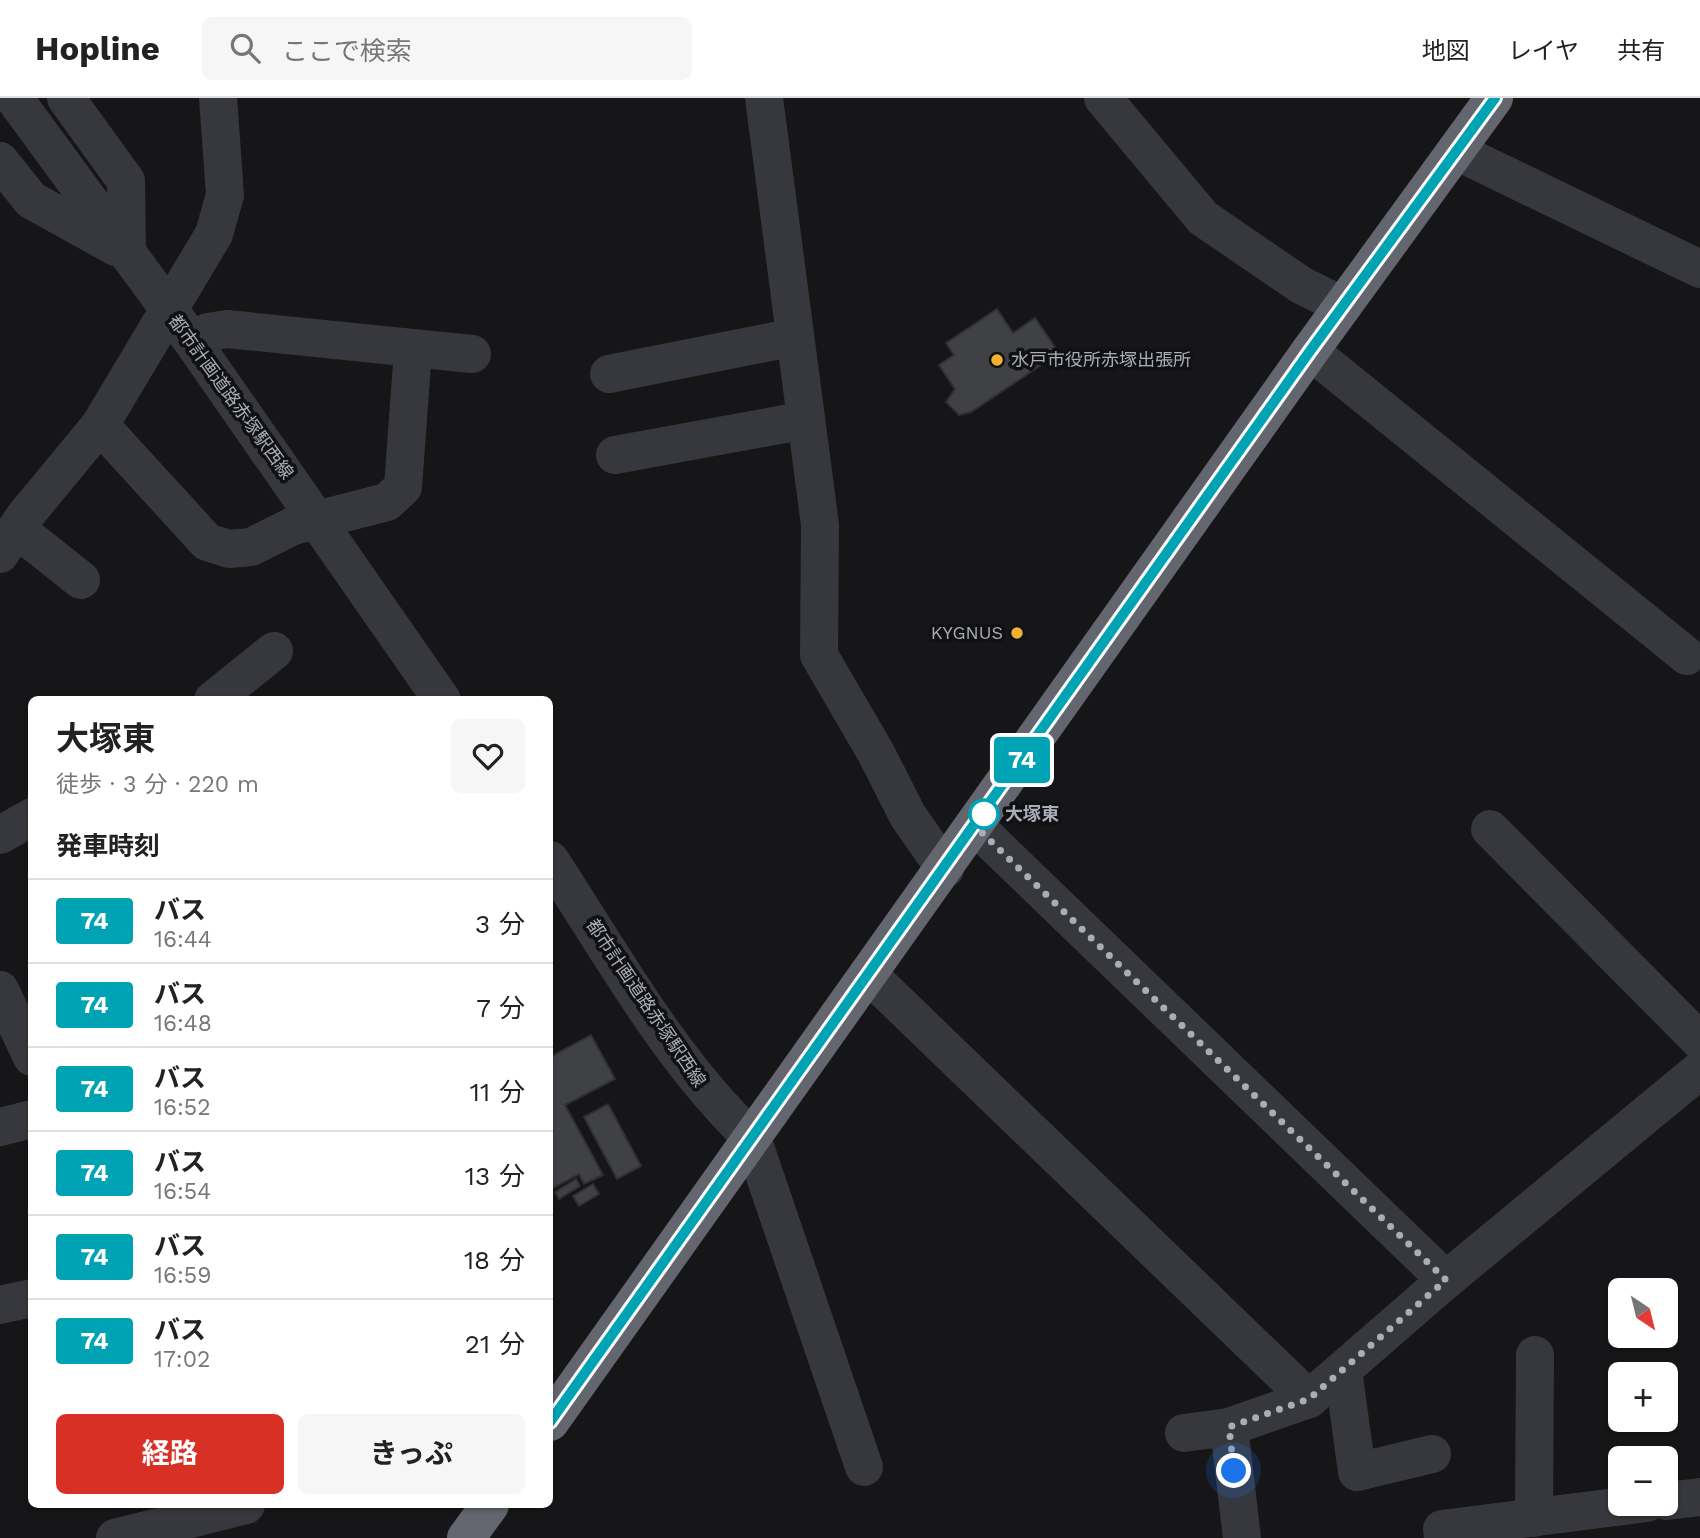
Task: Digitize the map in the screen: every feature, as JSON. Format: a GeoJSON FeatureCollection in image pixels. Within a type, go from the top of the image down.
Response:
{"type":"FeatureCollection","features":[{"type":"Feature","properties":{"kind":"highway"},"geometry":{"type":"LineString","coordinates":[[553,1418],[945,869],[1310,351],[1494,98]]}},
{"type":"Feature","properties":{"kind":"highway"},"geometry":{"type":"LineString","coordinates":[[467,1538],[488,1508]]}},
{"type":"Feature","properties":{"kind":"street","name":"都市計画道路赤塚駅西線"},"geometry":{"type":"LineString","coordinates":[[14,98],[192,341],[439,696]]}},
{"type":"Feature","properties":{"kind":"street"},"geometry":{"type":"LineString","coordinates":[[0,161],[31,200],[127,253],[126,181],[66,98]]}},
{"type":"Feature","properties":{"kind":"street"},"geometry":{"type":"LineString","coordinates":[[81,580],[10,527],[100,425],[214,234],[225,195],[218,98]]}},
{"type":"Feature","properties":{"kind":"street"},"geometry":{"type":"LineString","coordinates":[[764,98],[820,525],[819,655],[876,753],[908,816],[945,869]]}},
{"type":"Feature","properties":{"kind":"street"},"geometry":{"type":"LineString","coordinates":[[1103,98],[1203,218],[1301,285],[1343,306]]}},
{"type":"Feature","properties":{"kind":"street"},"geometry":{"type":"LineString","coordinates":[[1456,151],[1700,269]]}},
{"type":"Feature","properties":{"kind":"street"},"geometry":{"type":"LineString","coordinates":[[192,341],[208,332],[227,329],[414,351],[472,354]]}},
{"type":"Feature","properties":{"kind":"street"},"geometry":{"type":"LineString","coordinates":[[609,374],[795,337]]}},
{"type":"Feature","properties":{"kind":"street"},"geometry":{"type":"LineString","coordinates":[[100,425],[206,541],[229,550],[251,547],[293,526],[387,502],[403,487],[414,351]]}},
{"type":"Feature","properties":{"kind":"street"},"geometry":{"type":"LineString","coordinates":[[1310,351],[1686,656]]}},
{"type":"Feature","properties":{"kind":"street"},"geometry":{"type":"LineString","coordinates":[[615,455],[806,420]]}},
{"type":"Feature","properties":{"kind":"street"},"geometry":{"type":"LineString","coordinates":[[218,696],[274,651]]}},
{"type":"Feature","properties":{"kind":"street"},"geometry":{"type":"LineString","coordinates":[[0,835],[28,819]]}},
{"type":"Feature","properties":{"kind":"street"},"geometry":{"type":"LineString","coordinates":[[975,826],[1446,1280]]}},
{"type":"Feature","properties":{"kind":"street"},"geometry":{"type":"LineString","coordinates":[[1490,829],[1700,1041]]}},
{"type":"Feature","properties":{"kind":"street","name":"都市計画道路赤塚駅西線"},"geometry":{"type":"LineString","coordinates":[[553,865],[693,1075],[721,1109],[752,1138]]}},
{"type":"Feature","properties":{"kind":"street"},"geometry":{"type":"LineString","coordinates":[[868,974],[1309,1399]]}},
{"type":"Feature","properties":{"kind":"street"},"geometry":{"type":"LineString","coordinates":[[2,1000],[28,1049]]}},
{"type":"Feature","properties":{"kind":"street"},"geometry":{"type":"LineString","coordinates":[[1184,1433],[1229,1427],[1309,1399],[1446,1280],[1700,1070]]}},
{"type":"Feature","properties":{"kind":"street"},"geometry":{"type":"LineString","coordinates":[[0,1127],[28,1120]]}},
{"type":"Feature","properties":{"kind":"street"},"geometry":{"type":"LineString","coordinates":[[752,1138],[864,1466]]}},
{"type":"Feature","properties":{"kind":"street"},"geometry":{"type":"LineString","coordinates":[[0,1305],[28,1299]]}},
{"type":"Feature","properties":{"kind":"street"},"geometry":{"type":"LineString","coordinates":[[1534,1518],[1535,1355]]}},
{"type":"Feature","properties":{"kind":"street"},"geometry":{"type":"LineString","coordinates":[[1343,1370],[1357,1472],[1432,1454]]}},
{"type":"Feature","properties":{"kind":"street"},"geometry":{"type":"LineString","coordinates":[[1229,1427],[1242,1538]]}},
{"type":"Feature","properties":{"kind":"street"},"geometry":{"type":"LineString","coordinates":[[1678,1499],[1700,1496]]}},
{"type":"Feature","properties":{"kind":"street"},"geometry":{"type":"LineString","coordinates":[[137,1524],[229,1508]]}},
{"type":"Feature","properties":{"kind":"street"},"geometry":{"type":"LineString","coordinates":[[1443,1538],[1442,1529],[1608,1508]]}},
{"type":"Feature","properties":{"kind":"building","name":"水戸市役所赤塚出張所"},"geometry":{"type":"Polygon","coordinates":[[[997,309],[1013,333],[1035,318],[1059,353],[971,412],[959,415],[946,402],[955,389],[939,365],[954,355],[946,343],[997,309]]]}},
{"type":"Feature","properties":{"kind":"building"},"geometry":{"type":"Polygon","coordinates":[[[591,1035],[615,1079],[565,1105],[603,1175],[584,1184],[579,1174],[553,1188],[553,1055],[591,1035]]]}},
{"type":"Feature","properties":{"kind":"building"},"geometry":{"type":"Polygon","coordinates":[[[608,1104],[641,1166],[617,1179],[584,1117],[608,1104]]]}},
{"type":"Feature","properties":{"kind":"building"},"geometry":{"type":"Polygon","coordinates":[[[576,1179],[580,1186],[559,1199],[555,1192],[576,1179]]]}},
{"type":"Feature","properties":{"kind":"building"},"geometry":{"type":"Polygon","coordinates":[[[593,1184],[599,1194],[579,1206],[573,1196],[593,1184]]]}},
{"type":"Feature","properties":{"kind":"bus line","name":"74"},"geometry":{"type":"LineString","coordinates":[[553,1418],[945,869],[1310,351],[1495,98]]}},
{"type":"Feature","properties":{"kind":"place","name":"水戸市役所赤塚出張所"},"geometry":{"type":"Point","coordinates":[997,360]}},
{"type":"Feature","properties":{"kind":"place","name":"KYGNUS"},"geometry":{"type":"Point","coordinates":[1017,633]}},
{"type":"Feature","properties":{"kind":"place","name":"大塚東"},"geometry":{"type":"Point","coordinates":[984,814]}},
{"type":"Feature","properties":{"kind":"route"},"geometry":{"type":"LineString","coordinates":[[984,814],[975,826],[1446,1280],[1309,1399],[1229,1427],[1234,1471]]}}]}
